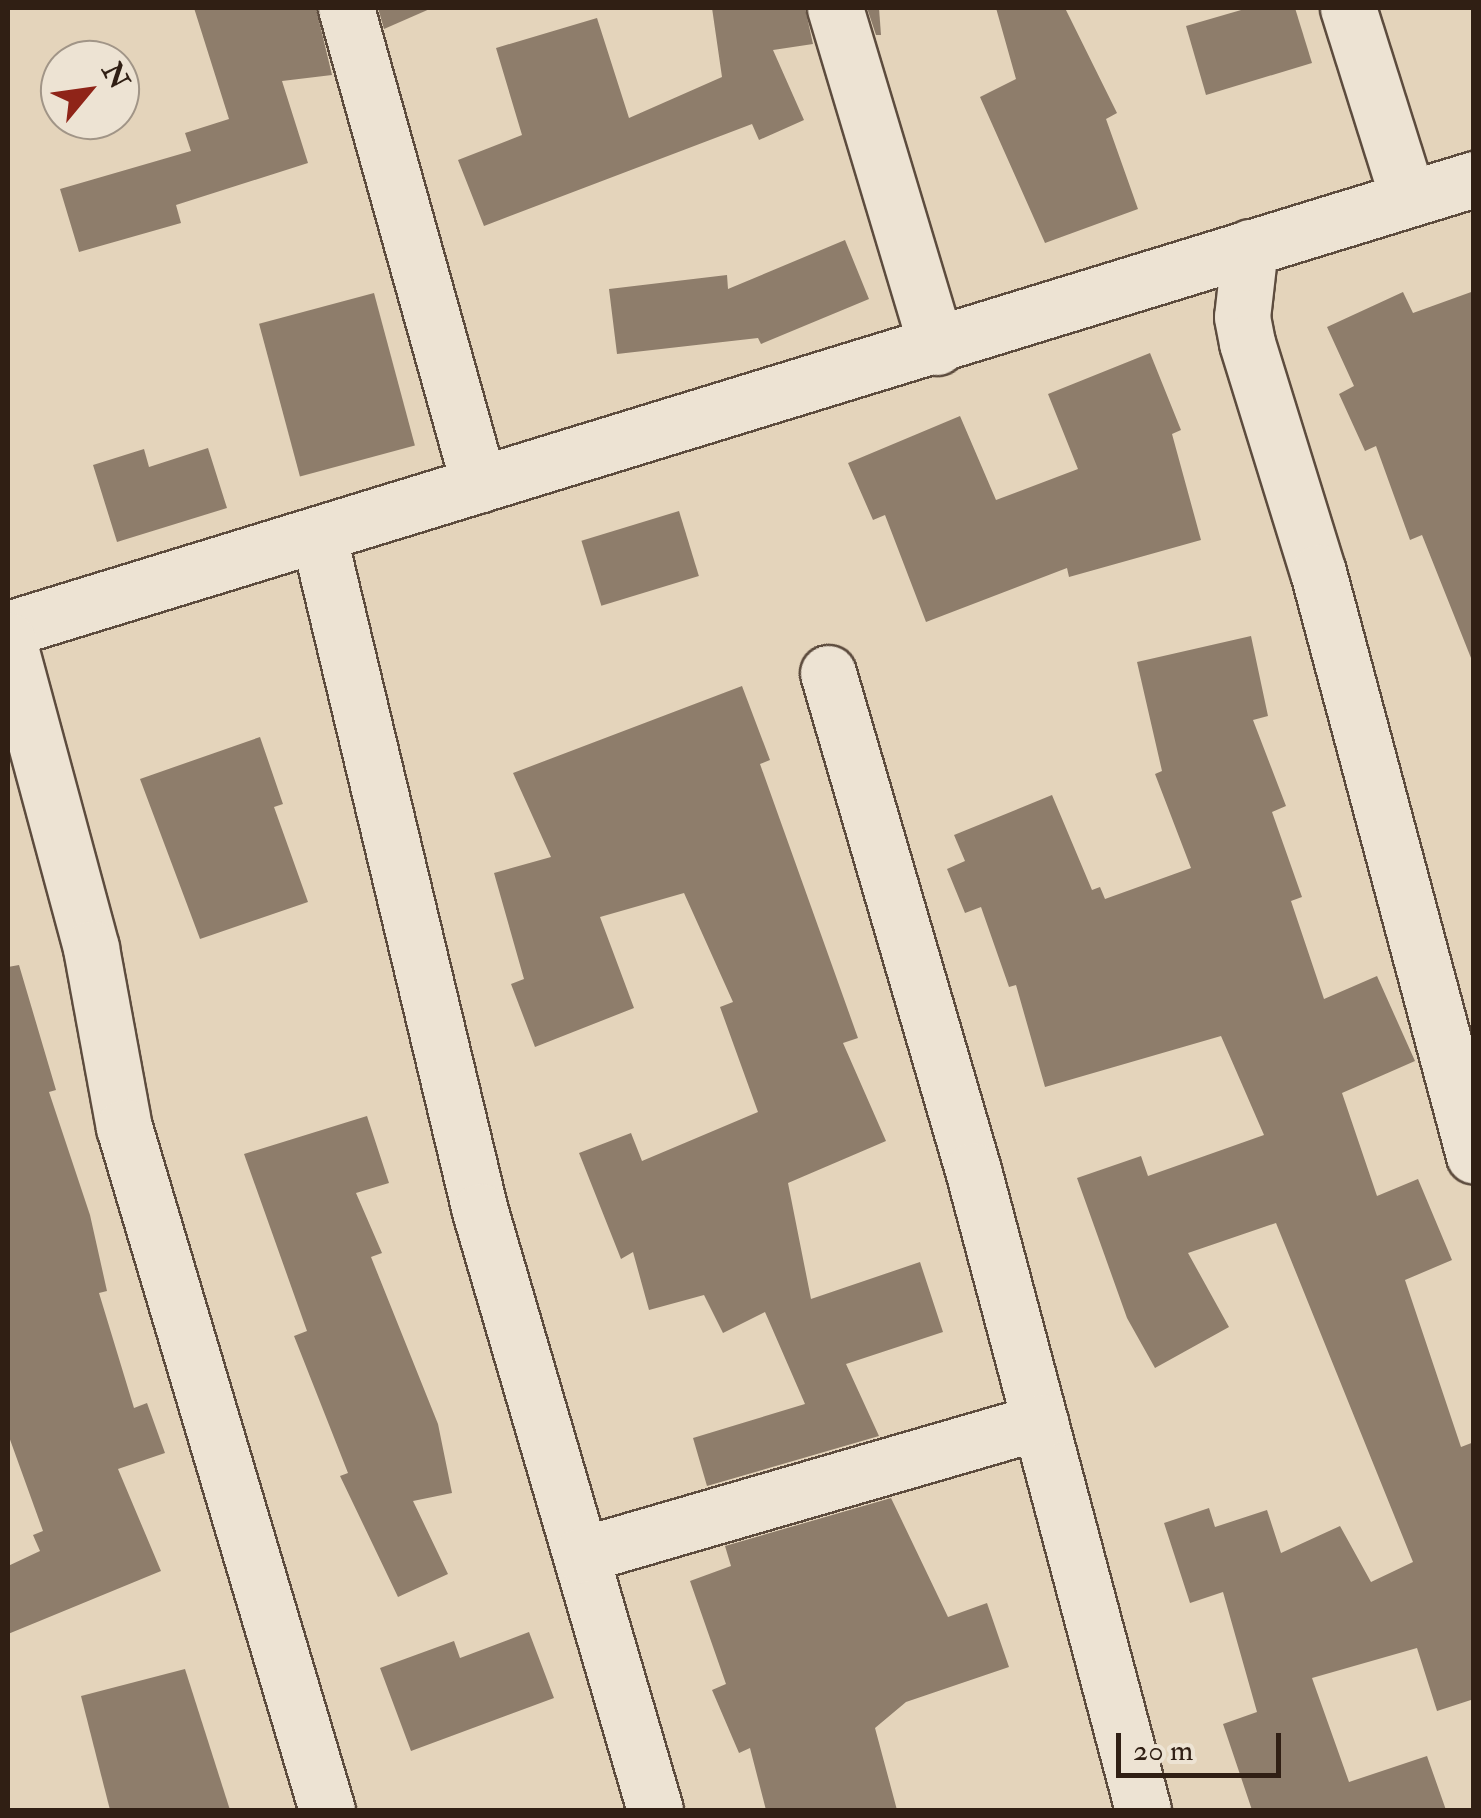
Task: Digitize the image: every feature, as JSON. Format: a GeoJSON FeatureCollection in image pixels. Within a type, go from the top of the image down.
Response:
{"type":"FeatureCollection","features":[{"type":"Feature","properties":{"kind":"street"},"geometry":{"type":"LineString","coordinates":[[346,8],[479,485]]}},
{"type":"Feature","properties":{"kind":"street"},"geometry":{"type":"LineString","coordinates":[[835,8],[936,347]]}},
{"type":"Feature","properties":{"kind":"street"},"geometry":{"type":"LineString","coordinates":[[1348,8],[1407,194]]}},
{"type":"Feature","properties":{"kind":"street"},"geometry":{"type":"LineString","coordinates":[[8,629],[319,538],[479,485],[936,347],[1407,194],[1474,179]]}},
{"type":"Feature","properties":{"kind":"street"},"geometry":{"type":"LineString","coordinates":[[1250,247],[1242,317],[1248,342],[1318,572],[1474,1156]]}},
{"type":"Feature","properties":{"kind":"street"},"geometry":{"type":"LineString","coordinates":[[319,538],[480,1210],[655,1810]]}},
{"type":"Feature","properties":{"kind":"street"},"geometry":{"type":"LineString","coordinates":[[8,640],[91,948],[124,1127],[327,1810]]}},
{"type":"Feature","properties":{"kind":"street"},"geometry":{"type":"LineString","coordinates":[[828,673],[1040,1422],[1143,1810]]}},
{"type":"Feature","properties":{"kind":"street"},"geometry":{"type":"LineString","coordinates":[[580,1555],[1040,1422]]}},
{"type":"Feature","properties":{"kind":"building"},"geometry":{"type":"Polygon","coordinates":[[[194,8],[316,8],[332,75],[282,81],[308,163],[176,205],[181,223],[79,252],[60,189],[191,151],[185,133],[229,119],[194,8]]]}},
{"type":"Feature","properties":{"kind":"building"},"geometry":{"type":"Polygon","coordinates":[[[378,8],[432,8],[384,29],[378,8]]]}},
{"type":"Feature","properties":{"kind":"building"},"geometry":{"type":"Polygon","coordinates":[[[712,8],[805,8],[813,44],[773,50],[804,120],[759,140],[752,124],[484,226],[458,160],[522,135],[496,48],[597,18],[629,118],[722,77],[712,8]]]}},
{"type":"Feature","properties":{"kind":"building"},"geometry":{"type":"Polygon","coordinates":[[[867,8],[879,8],[881,35],[876,35],[867,8]]]}},
{"type":"Feature","properties":{"kind":"building"},"geometry":{"type":"Polygon","coordinates":[[[996,8],[1065,8],[1117,113],[1106,119],[1138,209],[1045,243],[980,97],[1016,79],[996,8]]]}},
{"type":"Feature","properties":{"kind":"building"},"geometry":{"type":"Polygon","coordinates":[[[1248,8],[1295,8],[1312,63],[1206,95],[1186,26],[1248,8]]]}},
{"type":"Feature","properties":{"kind":"building"},"geometry":{"type":"Polygon","coordinates":[[[845,240],[869,299],[761,344],[758,338],[617,354],[609,289],[727,275],[728,289],[845,240]]]}},
{"type":"Feature","properties":{"kind":"building"},"geometry":{"type":"Polygon","coordinates":[[[1474,291],[1471,658],[1422,535],[1410,540],[1376,446],[1365,451],[1339,394],[1354,386],[1327,327],[1403,292],[1413,313],[1474,291]]]}},
{"type":"Feature","properties":{"kind":"building"},"geometry":{"type":"Polygon","coordinates":[[[374,293],[415,446],[300,476],[259,324],[374,293]]]}},
{"type":"Feature","properties":{"kind":"building"},"geometry":{"type":"Polygon","coordinates":[[[1150,353],[1181,430],[1172,434],[1201,540],[1069,577],[1067,568],[926,622],[885,515],[873,520],[848,463],[960,416],[996,500],[1078,469],[1048,394],[1150,353]]]}},
{"type":"Feature","properties":{"kind":"building"},"geometry":{"type":"Polygon","coordinates":[[[208,448],[227,508],[117,542],[93,465],[144,449],[149,467],[208,448]]]}},
{"type":"Feature","properties":{"kind":"building"},"geometry":{"type":"Polygon","coordinates":[[[679,511],[699,576],[601,606],[581,541],[679,511]]]}},
{"type":"Feature","properties":{"kind":"building"},"geometry":{"type":"Polygon","coordinates":[[[1251,636],[1268,716],[1253,720],[1286,806],[1272,812],[1302,897],[1291,901],[1324,999],[1377,976],[1415,1061],[1342,1093],[1377,1196],[1418,1179],[1452,1260],[1405,1280],[1461,1447],[1474,1442],[1474,1699],[1437,1711],[1417,1648],[1312,1678],[1349,1782],[1427,1756],[1446,1810],[1252,1810],[1223,1724],[1257,1712],[1223,1592],[1190,1603],[1164,1523],[1209,1508],[1215,1527],[1267,1510],[1281,1553],[1340,1526],[1371,1582],[1413,1562],[1276,1223],[1188,1253],[1229,1327],[1155,1368],[1127,1318],[1077,1178],[1141,1156],[1148,1176],[1264,1135],[1221,1036],[1045,1087],[1016,985],[1009,987],[981,907],[965,913],[947,869],[965,861],[954,835],[1052,795],[1092,890],[1100,887],[1105,899],[1191,868],[1155,774],[1162,771],[1137,662],[1251,636]]]}},
{"type":"Feature","properties":{"kind":"building"},"geometry":{"type":"Polygon","coordinates":[[[742,686],[770,760],[760,764],[858,1038],[843,1043],[886,1141],[788,1183],[811,1299],[920,1262],[943,1332],[846,1364],[879,1436],[707,1486],[693,1438],[805,1404],[765,1312],[723,1333],[704,1295],[649,1310],[633,1252],[621,1259],[579,1153],[631,1133],[642,1161],[758,1112],[720,1007],[733,1002],[684,893],[600,917],[634,1008],[535,1047],[511,984],[524,979],[494,873],[551,857],[513,773],[742,686]]]}},
{"type":"Feature","properties":{"kind":"building"},"geometry":{"type":"Polygon","coordinates":[[[260,737],[283,804],[274,807],[308,902],[200,939],[140,779],[260,737]]]}},
{"type":"Feature","properties":{"kind":"building"},"geometry":{"type":"Polygon","coordinates":[[[19,965],[56,1090],[49,1092],[90,1215],[107,1291],[99,1293],[134,1408],[147,1403],[165,1453],[118,1469],[161,1571],[8,1634],[8,1566],[40,1551],[33,1535],[43,1531],[8,1434],[8,967],[19,965]]]}},
{"type":"Feature","properties":{"kind":"building"},"geometry":{"type":"Polygon","coordinates":[[[367,1116],[389,1183],[356,1193],[382,1253],[371,1257],[438,1424],[452,1493],[413,1501],[448,1574],[398,1597],[340,1476],[348,1473],[294,1336],[307,1331],[244,1154],[367,1116]]]}},
{"type":"Feature","properties":{"kind":"building"},"geometry":{"type":"Polygon","coordinates":[[[891,1498],[948,1617],[987,1603],[1009,1667],[906,1702],[875,1728],[897,1810],[766,1810],[750,1748],[739,1753],[712,1690],[726,1684],[690,1581],[731,1566],[725,1546],[891,1498]]]}},
{"type":"Feature","properties":{"kind":"building"},"geometry":{"type":"Polygon","coordinates":[[[529,1632],[554,1698],[411,1751],[380,1668],[454,1641],[460,1658],[529,1632]]]}},
{"type":"Feature","properties":{"kind":"building"},"geometry":{"type":"Polygon","coordinates":[[[185,1669],[230,1810],[110,1810],[81,1696],[185,1669]]]}}]}
